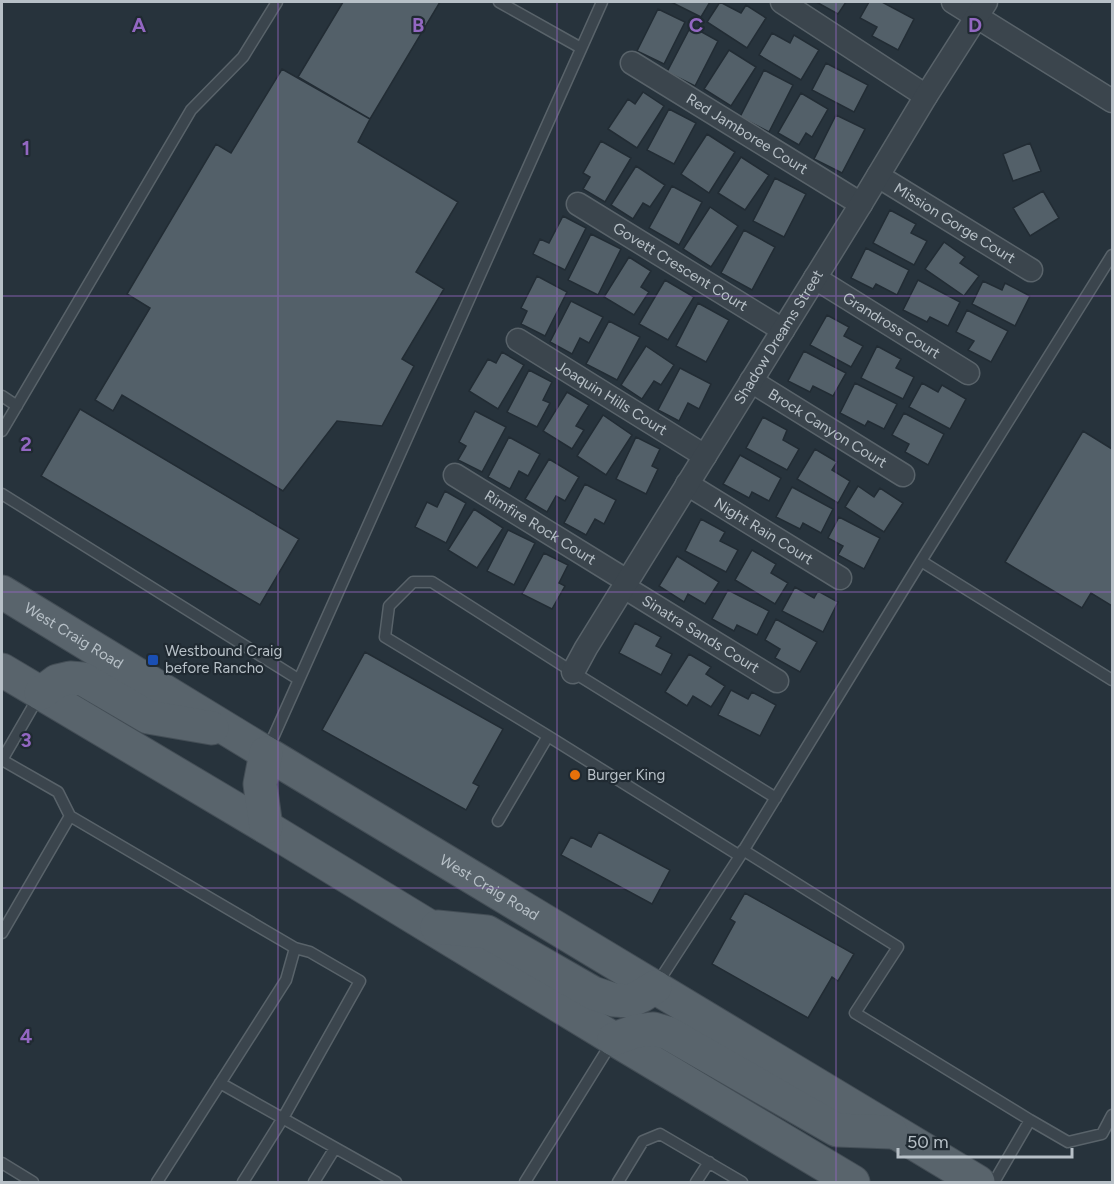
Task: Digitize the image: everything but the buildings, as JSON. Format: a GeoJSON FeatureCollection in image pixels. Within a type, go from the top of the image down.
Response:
{"type":"FeatureCollection","features":[{"type":"Feature","properties":{"kind":"main road","name":"West Craig Road"},"geometry":{"type":"LineString","coordinates":[[2,592],[978,1182]]}},
{"type":"Feature","properties":{"kind":"main road"},"geometry":{"type":"LineString","coordinates":[[2,670],[853,1182]]}},
{"type":"Feature","properties":{"kind":"main road"},"geometry":{"type":"LineString","coordinates":[[41,693],[57,681],[70,678],[83,679],[148,717],[231,732]]}},
{"type":"Feature","properties":{"kind":"main road"},"geometry":{"type":"LineString","coordinates":[[266,753],[260,784],[266,827]]}},
{"type":"Feature","properties":{"kind":"main road"},"geometry":{"type":"LineString","coordinates":[[429,926],[487,932],[593,993],[614,1000],[630,1001],[655,987]]}},
{"type":"Feature","properties":{"kind":"main road"},"geometry":{"type":"LineString","coordinates":[[614,1039],[636,1031],[654,1029],[668,1034],[837,1130],[896,1132]]}},
{"type":"Feature","properties":{"kind":"street"},"geometry":{"type":"LineString","coordinates":[[782,2],[926,96]]}},
{"type":"Feature","properties":{"kind":"street"},"geometry":{"type":"LineString","coordinates":[[952,2],[981,9],[1110,92]]}},
{"type":"Feature","properties":{"kind":"street","name":"Shadow Dreams Street"},"geometry":{"type":"LineString","coordinates":[[573,672],[585,648],[981,9]]}},
{"type":"Feature","properties":{"kind":"street","name":"Red Jamboree Court"},"geometry":{"type":"LineString","coordinates":[[632,63],[861,204]]}},
{"type":"Feature","properties":{"kind":"street","name":"Mission Gorge Court"},"geometry":{"type":"LineString","coordinates":[[878,176],[1031,270]]}},
{"type":"Feature","properties":{"kind":"street","name":"Govett Crescent Court"},"geometry":{"type":"LineString","coordinates":[[578,204],[783,330]]}},
{"type":"Feature","properties":{"kind":"street","name":"Grandross Court"},"geometry":{"type":"LineString","coordinates":[[815,278],[968,373]]}},
{"type":"Feature","properties":{"kind":"street","name":"Joaquin Hills Court"},"geometry":{"type":"LineString","coordinates":[[518,340],[705,456]]}},
{"type":"Feature","properties":{"kind":"street","name":"Brock Canyon Court"},"geometry":{"type":"LineString","coordinates":[[751,381],[903,475]]}},
{"type":"Feature","properties":{"kind":"street","name":"Rimfire Rock Court"},"geometry":{"type":"LineString","coordinates":[[455,475],[625,584]]}},
{"type":"Feature","properties":{"kind":"street","name":"Night Rain Court"},"geometry":{"type":"LineString","coordinates":[[687,484],[840,578]]}},
{"type":"Feature","properties":{"kind":"street","name":"Sinatra Sands Court"},"geometry":{"type":"LineString","coordinates":[[625,584],[777,681]]}},
{"type":"Feature","properties":{"kind":"lane"},"geometry":{"type":"LineString","coordinates":[[2,431],[191,110],[243,57],[277,2]]}},
{"type":"Feature","properties":{"kind":"lane"},"geometry":{"type":"LineString","coordinates":[[499,2],[581,48]]}},
{"type":"Feature","properties":{"kind":"lane"},"geometry":{"type":"LineString","coordinates":[[266,753],[602,2]]}},
{"type":"Feature","properties":{"kind":"lane"},"geometry":{"type":"LineString","coordinates":[[655,987],[742,853],[921,561],[1113,255]]}},
{"type":"Feature","properties":{"kind":"lane"},"geometry":{"type":"LineString","coordinates":[[2,396],[16,406]]}},
{"type":"Feature","properties":{"kind":"lane"},"geometry":{"type":"LineString","coordinates":[[2,494],[298,679]]}},
{"type":"Feature","properties":{"kind":"lane"},"geometry":{"type":"LineString","coordinates":[[921,561],[1113,680]]}},
{"type":"Feature","properties":{"kind":"lane"},"geometry":{"type":"LineString","coordinates":[[776,798],[432,582],[413,582],[389,606],[385,637],[898,947],[855,1013],[1068,1142],[1102,1134],[1113,1115]]}},
{"type":"Feature","properties":{"kind":"lane"},"geometry":{"type":"LineString","coordinates":[[41,693],[2,760],[58,792],[70,816],[295,948],[310,952],[360,981],[243,1182]]}},
{"type":"Feature","properties":{"kind":"lane"},"geometry":{"type":"LineString","coordinates":[[498,821],[548,736]]}},
{"type":"Feature","properties":{"kind":"lane"},"geometry":{"type":"LineString","coordinates":[[2,933],[70,816]]}},
{"type":"Feature","properties":{"kind":"lane"},"geometry":{"type":"LineString","coordinates":[[157,1182],[286,980],[295,948]]}},
{"type":"Feature","properties":{"kind":"lane"},"geometry":{"type":"LineString","coordinates":[[525,1182],[614,1039]]}},
{"type":"Feature","properties":{"kind":"lane"},"geometry":{"type":"LineString","coordinates":[[220,1083],[390,1181]]}},
{"type":"Feature","properties":{"kind":"lane"},"geometry":{"type":"LineString","coordinates":[[994,1182],[1030,1120]]}},
{"type":"Feature","properties":{"kind":"lane"},"geometry":{"type":"LineString","coordinates":[[618,1182],[643,1141],[660,1134],[742,1182]]}},
{"type":"Feature","properties":{"kind":"lane"},"geometry":{"type":"LineString","coordinates":[[314,1182],[335,1148]]}},
{"type":"Feature","properties":{"kind":"lane"},"geometry":{"type":"LineString","coordinates":[[696,1182],[709,1162]]}},
{"type":"Feature","properties":{"kind":"lane"},"geometry":{"type":"LineString","coordinates":[[2,1163],[33,1182]]}},
{"type":"Feature","properties":{"kind":"place","name":"Westbound Craig before Rancho"},"geometry":{"type":"Point","coordinates":[153,660]}},
{"type":"Feature","properties":{"kind":"place","name":"Burger King"},"geometry":{"type":"Point","coordinates":[575,775]}}]}
